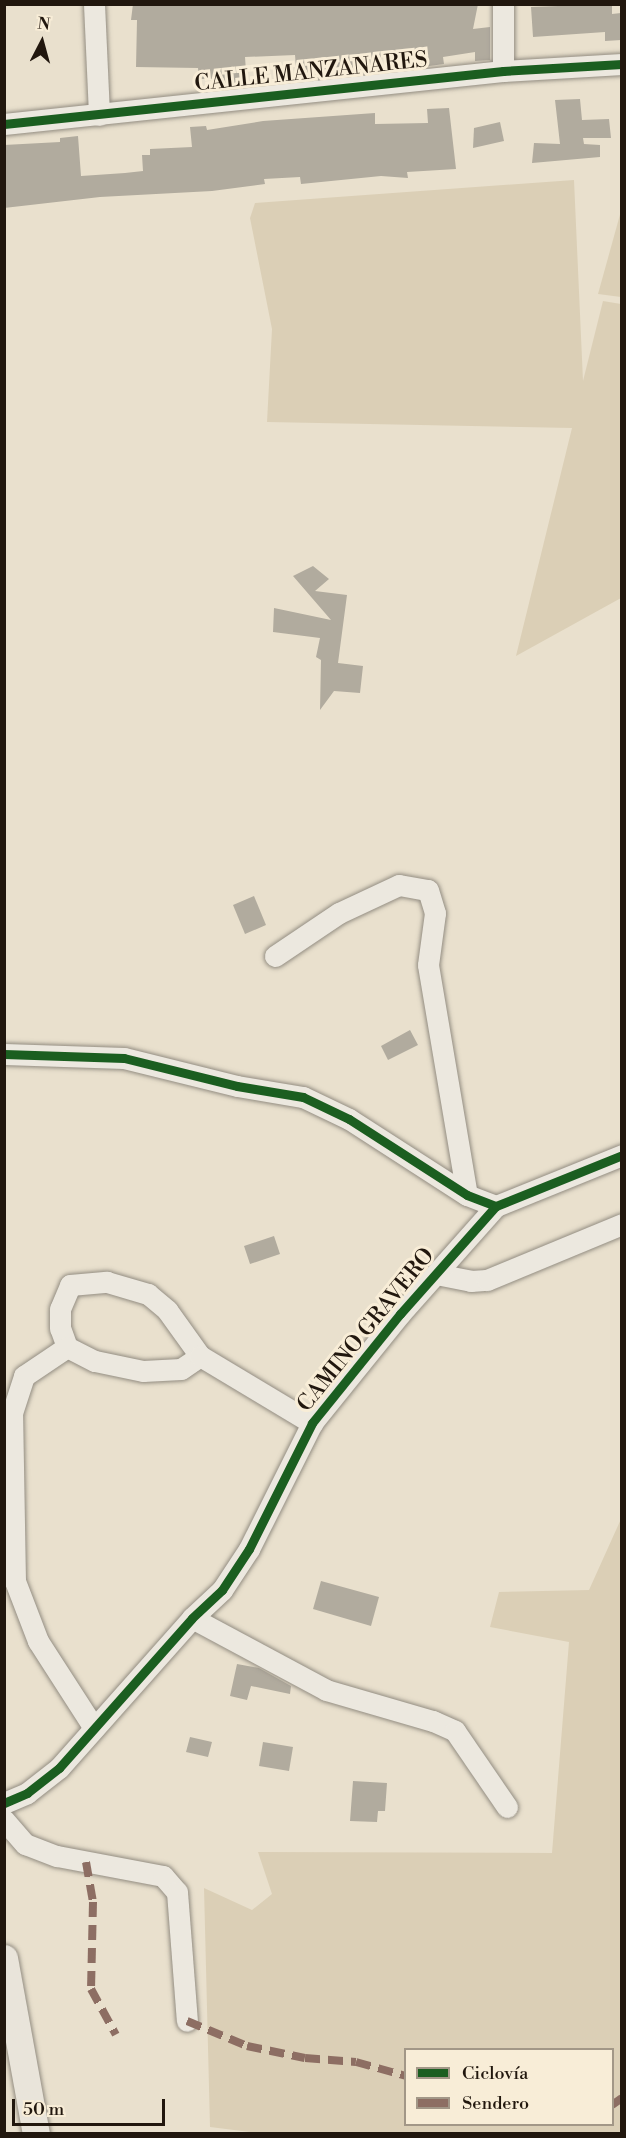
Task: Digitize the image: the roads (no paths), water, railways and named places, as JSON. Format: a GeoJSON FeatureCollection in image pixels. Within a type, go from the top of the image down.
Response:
{"type":"FeatureCollection","features":[{"type":"Feature","properties":{"kind":"main road"},"geometry":{"type":"LineString","coordinates":[[4,1958],[11,2016],[36,2133]]}},
{"type":"Feature","properties":{"kind":"street"},"geometry":{"type":"LineString","coordinates":[[94,4],[99,115]]}},
{"type":"Feature","properties":{"kind":"street"},"geometry":{"type":"LineString","coordinates":[[503,4],[503,71]]}},
{"type":"Feature","properties":{"kind":"street","name":"CALLE MANZANARES"},"geometry":{"type":"LineString","coordinates":[[4,124],[503,71],[621,64]]}},
{"type":"Feature","properties":{"kind":"street"},"geometry":{"type":"LineString","coordinates":[[275,956],[339,913],[399,885],[428,890],[435,914],[428,965],[467,1195]]}},
{"type":"Feature","properties":{"kind":"street"},"geometry":{"type":"LineString","coordinates":[[4,1054],[124,1058],[237,1086],[303,1097],[349,1119],[467,1195],[496,1206]]}},
{"type":"Feature","properties":{"kind":"street","name":"CAMINO GRAVERO"},"geometry":{"type":"LineString","coordinates":[[4,1803],[27,1793],[59,1768],[192,1618],[222,1590],[249,1549],[312,1423],[496,1206],[621,1155]]}},
{"type":"Feature","properties":{"kind":"street"},"geometry":{"type":"LineString","coordinates":[[436,1274],[471,1281],[487,1280],[621,1224]]}},
{"type":"Feature","properties":{"kind":"street"},"geometry":{"type":"LineString","coordinates":[[200,1356],[181,1369],[144,1371],[95,1361],[67,1347],[60,1328],[60,1309],[70,1285],[107,1282],[148,1294],[167,1310],[200,1356],[312,1423]]}},
{"type":"Feature","properties":{"kind":"street"},"geometry":{"type":"LineString","coordinates":[[67,1347],[24,1377],[12,1413],[15,1581],[38,1641],[94,1728]]}},
{"type":"Feature","properties":{"kind":"street"},"geometry":{"type":"LineString","coordinates":[[192,1618],[326,1690],[433,1720],[455,1731],[507,1807]]}},
{"type":"Feature","properties":{"kind":"street"},"geometry":{"type":"LineString","coordinates":[[4,1820],[25,1844],[57,1856],[163,1876],[177,1892],[187,2020]]}}]}
